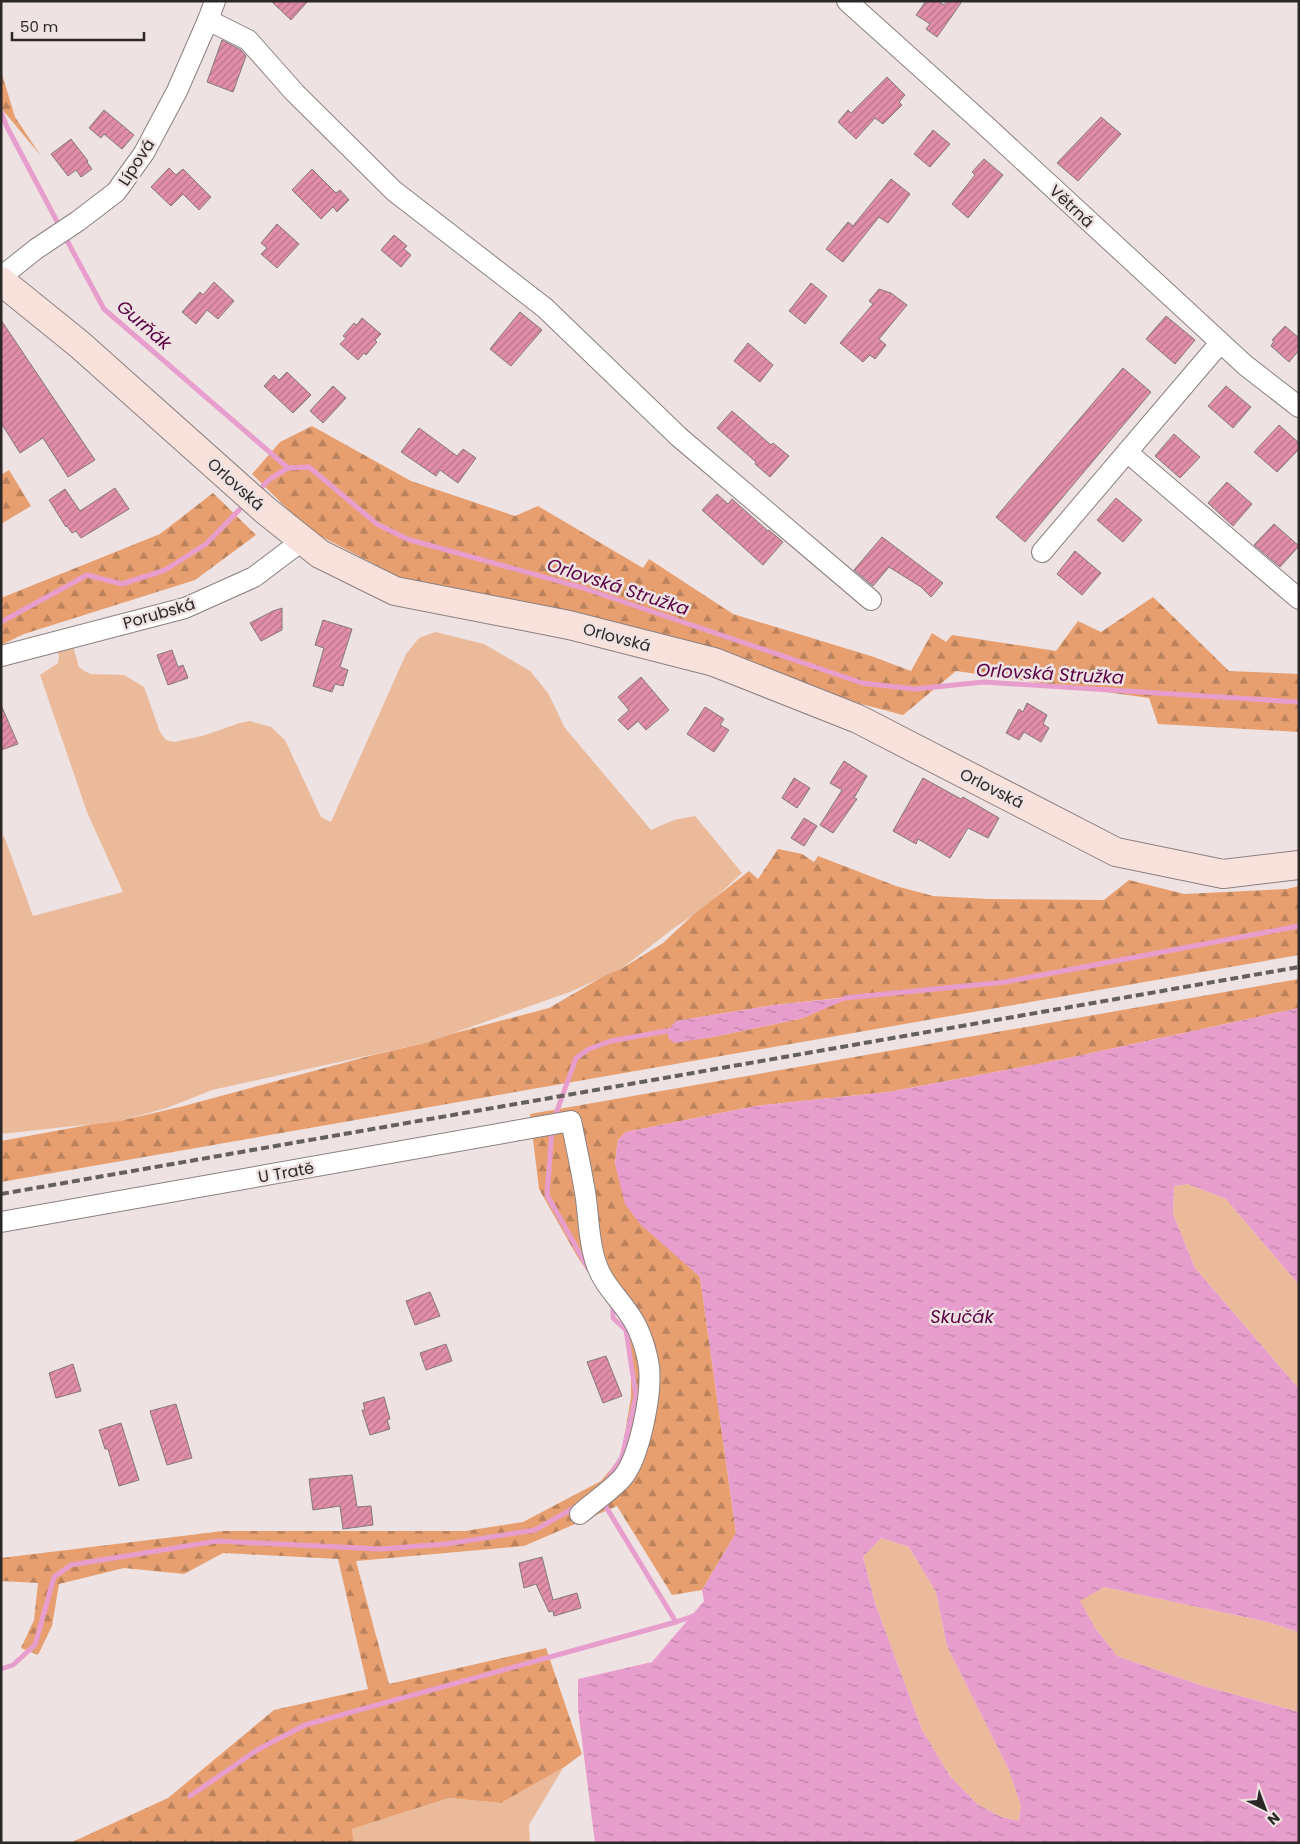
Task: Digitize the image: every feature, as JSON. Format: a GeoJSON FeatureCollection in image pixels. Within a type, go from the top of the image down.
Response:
{"type":"FeatureCollection","features":[{"type":"Feature","properties":{"kind":"main road","name":"Orlovská"},"geometry":{"type":"LineString","coordinates":[[1,281],[79,344],[265,510],[320,554],[396,591],[569,625],[714,662],[858,719],[1116,852],[1223,874],[1299,866]]}},
{"type":"Feature","properties":{"kind":"street","name":"Větrná"},"geometry":{"type":"LineString","coordinates":[[848,1],[1245,365],[1299,408]]}},
{"type":"Feature","properties":{"kind":"street"},"geometry":{"type":"LineString","coordinates":[[211,10],[248,40],[294,93],[394,191],[545,308],[679,437],[871,600]]}},
{"type":"Feature","properties":{"kind":"street","name":"Lípová"},"geometry":{"type":"LineString","coordinates":[[1,277],[116,192],[144,153],[177,91],[211,10]]}},
{"type":"Feature","properties":{"kind":"street"},"geometry":{"type":"LineString","coordinates":[[1042,552],[1220,342]]}},
{"type":"Feature","properties":{"kind":"street"},"geometry":{"type":"LineString","coordinates":[[1127,452],[1299,600]]}},
{"type":"Feature","properties":{"kind":"street","name":"Porubská"},"geometry":{"type":"LineString","coordinates":[[1,656],[185,608],[254,577],[303,540]]}},
{"type":"Feature","properties":{"kind":"street","name":"U Tratě"},"geometry":{"type":"LineString","coordinates":[[1,1222],[568,1122],[585,1193],[591,1244],[597,1265],[609,1289],[636,1326],[646,1349],[649,1369],[648,1398],[644,1425],[637,1448],[624,1476],[585,1509]]}},
{"type":"Feature","properties":{"kind":"shaded area"},"geometry":{"type":"Polygon","coordinates":[[[435,632],[484,644],[530,671],[548,693],[565,728],[651,830],[674,820],[695,816],[742,873],[704,908],[674,928],[621,969],[570,992],[425,1043],[212,1090],[167,1108],[119,1121],[1,1134],[1,837],[4,836],[33,916],[123,892],[87,812],[40,675],[58,663],[57,648],[72,643],[79,667],[84,671],[91,674],[124,675],[144,687],[160,732],[166,740],[174,742],[202,736],[250,721],[271,727],[285,740],[321,817],[331,822],[406,654],[419,638],[435,632]]]}},
{"type":"Feature","properties":{"kind":"shaded area"},"geometry":{"type":"Polygon","coordinates":[[[1188,1184],[1226,1199],[1299,1285],[1299,1389],[1195,1268],[1173,1214],[1174,1186],[1188,1184]]]}},
{"type":"Feature","properties":{"kind":"shaded area"},"geometry":{"type":"Polygon","coordinates":[[[881,1538],[909,1547],[936,1592],[947,1646],[1009,1770],[1021,1806],[1019,1821],[1001,1817],[977,1804],[950,1776],[922,1730],[875,1603],[863,1557],[881,1538]]]}},
{"type":"Feature","properties":{"kind":"shaded area"},"geometry":{"type":"Polygon","coordinates":[[[1104,1587],[1268,1622],[1299,1632],[1299,1712],[1200,1685],[1117,1656],[1095,1628],[1079,1601],[1104,1587]]]}},
{"type":"Feature","properties":{"kind":"shaded area"},"geometry":{"type":"Polygon","coordinates":[[[563,1768],[529,1825],[530,1843],[354,1843],[352,1829],[449,1798],[501,1803],[563,1768]]]}},
{"type":"Feature","properties":{"kind":"green space"},"geometry":{"type":"Polygon","coordinates":[[[1,71],[15,117],[41,156],[1,108],[1,71]]]}},
{"type":"Feature","properties":{"kind":"green space"},"geometry":{"type":"Polygon","coordinates":[[[312,426],[411,481],[515,516],[538,506],[643,568],[649,559],[733,614],[874,657],[911,671],[932,633],[946,642],[952,635],[1056,651],[1078,621],[1101,632],[1153,597],[1229,671],[1299,674],[1299,732],[1158,724],[1149,698],[956,671],[903,715],[854,702],[689,642],[399,577],[309,530],[252,474],[280,442],[312,426]]]}},
{"type":"Feature","properties":{"kind":"green space"},"geometry":{"type":"Polygon","coordinates":[[[9,470],[31,506],[1,524],[1,475],[9,470]]]}},
{"type":"Feature","properties":{"kind":"green space"},"geometry":{"type":"Polygon","coordinates":[[[213,493],[256,535],[195,580],[24,634],[1,645],[1,598],[160,534],[213,493]]]}},
{"type":"Feature","properties":{"kind":"green space"},"geometry":{"type":"Polygon","coordinates":[[[778,849],[802,854],[814,862],[818,856],[896,886],[933,896],[989,899],[1104,900],[1129,880],[1184,894],[1287,889],[1299,886],[1299,955],[1,1182],[1,1141],[119,1121],[180,1107],[373,1055],[425,1043],[451,1034],[549,1008],[604,976],[621,969],[663,943],[692,916],[749,871],[758,879],[778,849]],[[849,997],[774,1005],[676,1021],[674,1042],[713,1037],[803,1018],[849,997]]]}},
{"type":"Feature","properties":{"kind":"green space"},"geometry":{"type":"Polygon","coordinates":[[[1299,979],[1299,1008],[1064,1059],[888,1092],[756,1106],[626,1132],[618,1140],[615,1164],[684,1262],[700,1277],[736,1533],[702,1590],[672,1595],[617,1506],[524,1546],[356,1561],[389,1684],[546,1648],[582,1754],[563,1768],[501,1803],[449,1798],[352,1829],[354,1843],[70,1843],[168,1798],[274,1710],[368,1689],[338,1559],[223,1553],[184,1574],[124,1568],[59,1584],[52,1626],[38,1655],[21,1648],[34,1620],[38,1583],[1,1581],[1,1558],[223,1531],[465,1531],[523,1522],[601,1481],[621,1457],[631,1397],[631,1365],[626,1328],[577,1256],[539,1189],[530,1114],[1299,979]]]}},
{"type":"Feature","properties":{"kind":"water"},"geometry":{"type":"Polygon","coordinates":[[[852,997],[803,1018],[713,1037],[674,1043],[669,1039],[667,1031],[676,1021],[774,1005],[852,997]]]}},
{"type":"Feature","properties":{"kind":"water","name":"Skučák"},"geometry":{"type":"Polygon","coordinates":[[[1299,1008],[1299,1285],[1226,1199],[1188,1184],[1174,1186],[1173,1214],[1195,1268],[1299,1389],[1299,1632],[1268,1622],[1104,1587],[1080,1601],[1095,1628],[1117,1656],[1200,1685],[1299,1712],[1299,1843],[595,1843],[578,1709],[578,1679],[652,1662],[704,1601],[702,1590],[736,1533],[700,1277],[640,1224],[625,1204],[615,1164],[618,1140],[626,1132],[756,1106],[888,1092],[1064,1059],[1299,1008]],[[881,1538],[863,1557],[875,1603],[922,1730],[950,1776],[977,1804],[1001,1817],[1019,1821],[1021,1806],[1009,1770],[947,1646],[936,1592],[909,1547],[881,1538]]]}},
{"type":"Feature","properties":{"kind":"building"},"geometry":{"type":"Polygon","coordinates":[[[271,1],[308,1],[291,20],[271,1]]]}},
{"type":"Feature","properties":{"kind":"building"},"geometry":{"type":"Polygon","coordinates":[[[926,1],[938,1],[944,5],[947,1],[959,1],[961,3],[937,37],[926,29],[930,24],[916,15],[926,1]]]}},
{"type":"Feature","properties":{"kind":"building"},"geometry":{"type":"Polygon","coordinates":[[[222,40],[241,50],[246,56],[233,92],[207,82],[222,40]]]}},
{"type":"Feature","properties":{"kind":"building"},"geometry":{"type":"Polygon","coordinates":[[[887,77],[905,95],[899,102],[902,105],[883,124],[875,118],[856,139],[838,122],[848,110],[851,113],[887,77]]]}},
{"type":"Feature","properties":{"kind":"building"},"geometry":{"type":"Polygon","coordinates":[[[104,110],[134,135],[122,149],[104,134],[101,138],[89,128],[104,110]]]}},
{"type":"Feature","properties":{"kind":"building"},"geometry":{"type":"Polygon","coordinates":[[[1101,117],[1121,134],[1078,181],[1057,163],[1101,117]]]}},
{"type":"Feature","properties":{"kind":"building"},"geometry":{"type":"Polygon","coordinates":[[[933,130],[950,144],[930,167],[914,154],[933,130]]]}},
{"type":"Feature","properties":{"kind":"building"},"geometry":{"type":"Polygon","coordinates":[[[71,139],[92,169],[81,177],[76,170],[68,176],[51,154],[71,139]]]}},
{"type":"Feature","properties":{"kind":"building"},"geometry":{"type":"Polygon","coordinates":[[[984,159],[1003,175],[968,218],[952,204],[975,175],[972,172],[984,159]]]}},
{"type":"Feature","properties":{"kind":"building"},"geometry":{"type":"Polygon","coordinates":[[[169,168],[176,175],[183,169],[211,197],[199,210],[183,194],[171,206],[151,187],[169,168]]]}},
{"type":"Feature","properties":{"kind":"building"},"geometry":{"type":"Polygon","coordinates":[[[312,169],[336,193],[340,190],[349,200],[337,212],[333,207],[321,219],[292,190],[312,169]]]}},
{"type":"Feature","properties":{"kind":"building"},"geometry":{"type":"Polygon","coordinates":[[[891,179],[910,194],[888,223],[879,217],[843,262],[826,249],[848,222],[853,226],[891,179]]]}},
{"type":"Feature","properties":{"kind":"building"},"geometry":{"type":"Polygon","coordinates":[[[277,224],[299,244],[277,268],[261,254],[267,248],[261,243],[277,224]]]}},
{"type":"Feature","properties":{"kind":"building"},"geometry":{"type":"Polygon","coordinates":[[[394,235],[407,246],[404,249],[411,255],[401,267],[381,250],[394,235]]]}},
{"type":"Feature","properties":{"kind":"building"},"geometry":{"type":"Polygon","coordinates":[[[214,282],[234,301],[218,319],[207,310],[196,324],[182,312],[200,292],[203,295],[214,282]]]}},
{"type":"Feature","properties":{"kind":"building"},"geometry":{"type":"Polygon","coordinates":[[[811,283],[827,296],[805,324],[789,311],[811,283]]]}},
{"type":"Feature","properties":{"kind":"building"},"geometry":{"type":"Polygon","coordinates":[[[879,289],[891,293],[907,305],[879,339],[886,345],[875,359],[870,355],[863,362],[840,343],[873,304],[869,301],[879,289]]]}},
{"type":"Feature","properties":{"kind":"building"},"geometry":{"type":"Polygon","coordinates":[[[520,312],[542,330],[511,366],[490,349],[520,312]]]}},
{"type":"Feature","properties":{"kind":"building"},"geometry":{"type":"Polygon","coordinates":[[[1166,316],[1195,340],[1175,364],[1146,339],[1166,316]]]}},
{"type":"Feature","properties":{"kind":"building"},"geometry":{"type":"Polygon","coordinates":[[[362,318],[381,334],[366,355],[364,353],[358,360],[340,344],[346,338],[343,336],[354,323],[357,325],[362,318]]]}},
{"type":"Feature","properties":{"kind":"building"},"geometry":{"type":"Polygon","coordinates":[[[1,320],[95,460],[68,477],[43,438],[20,453],[1,423],[1,320]]]}},
{"type":"Feature","properties":{"kind":"building"},"geometry":{"type":"Polygon","coordinates":[[[1285,326],[1299,338],[1299,350],[1289,362],[1271,346],[1274,341],[1272,340],[1285,326]]]}},
{"type":"Feature","properties":{"kind":"building"},"geometry":{"type":"Polygon","coordinates":[[[748,343],[773,365],[760,382],[734,361],[748,343]]]}},
{"type":"Feature","properties":{"kind":"building"},"geometry":{"type":"Polygon","coordinates":[[[1123,368],[1151,392],[1025,542],[996,517],[1123,368]]]}},
{"type":"Feature","properties":{"kind":"building"},"geometry":{"type":"Polygon","coordinates":[[[287,372],[311,395],[293,413],[264,386],[274,375],[279,380],[287,372]]]}},
{"type":"Feature","properties":{"kind":"building"},"geometry":{"type":"Polygon","coordinates":[[[333,386],[346,398],[323,423],[310,411],[333,386]]]}},
{"type":"Feature","properties":{"kind":"building"},"geometry":{"type":"Polygon","coordinates":[[[1226,386],[1251,407],[1233,428],[1208,406],[1226,386]]]}},
{"type":"Feature","properties":{"kind":"building"},"geometry":{"type":"Polygon","coordinates":[[[732,411],[771,445],[773,443],[789,456],[770,477],[755,464],[756,462],[717,428],[732,411]]]}},
{"type":"Feature","properties":{"kind":"building"},"geometry":{"type":"Polygon","coordinates":[[[1279,425],[1299,443],[1299,449],[1277,472],[1254,452],[1279,425]]]}},
{"type":"Feature","properties":{"kind":"building"},"geometry":{"type":"Polygon","coordinates":[[[419,428],[457,456],[463,449],[476,458],[458,483],[440,470],[436,476],[401,452],[419,428]]]}},
{"type":"Feature","properties":{"kind":"building"},"geometry":{"type":"Polygon","coordinates":[[[1174,434],[1200,457],[1180,478],[1155,456],[1174,434]]]}},
{"type":"Feature","properties":{"kind":"building"},"geometry":{"type":"Polygon","coordinates":[[[1227,482],[1252,504],[1233,526],[1208,503],[1227,482]]]}},
{"type":"Feature","properties":{"kind":"building"},"geometry":{"type":"Polygon","coordinates":[[[115,488],[129,509],[81,538],[76,531],[72,533],[66,527],[49,500],[65,489],[80,511],[115,488]]]}},
{"type":"Feature","properties":{"kind":"building"},"geometry":{"type":"Polygon","coordinates":[[[717,494],[728,504],[732,499],[783,542],[763,565],[702,510],[717,494]]]}},
{"type":"Feature","properties":{"kind":"building"},"geometry":{"type":"Polygon","coordinates":[[[1116,498],[1142,520],[1123,542],[1097,520],[1116,498]]]}},
{"type":"Feature","properties":{"kind":"building"},"geometry":{"type":"Polygon","coordinates":[[[1274,524],[1299,546],[1280,567],[1254,545],[1274,524]]]}},
{"type":"Feature","properties":{"kind":"building"},"geometry":{"type":"Polygon","coordinates":[[[882,537],[943,583],[931,597],[921,587],[889,567],[873,586],[854,570],[882,537]]]}},
{"type":"Feature","properties":{"kind":"building"},"geometry":{"type":"Polygon","coordinates":[[[1075,551],[1101,573],[1082,595],[1057,574],[1075,551]]]}},
{"type":"Feature","properties":{"kind":"building"},"geometry":{"type":"Polygon","coordinates":[[[282,608],[282,630],[261,641],[250,623],[282,608]]]}},
{"type":"Feature","properties":{"kind":"building"},"geometry":{"type":"Polygon","coordinates":[[[323,620],[352,629],[340,667],[348,670],[343,686],[335,684],[332,692],[313,686],[324,648],[315,645],[323,620]]]}},
{"type":"Feature","properties":{"kind":"building"},"geometry":{"type":"Polygon","coordinates":[[[172,650],[178,667],[183,665],[188,678],[168,685],[157,655],[172,650]]]}},
{"type":"Feature","properties":{"kind":"building"},"geometry":{"type":"Polygon","coordinates":[[[641,677],[669,710],[646,730],[638,721],[628,730],[618,720],[629,710],[618,697],[641,677]]]}},
{"type":"Feature","properties":{"kind":"building"},"geometry":{"type":"Polygon","coordinates":[[[1027,703],[1047,715],[1043,724],[1049,728],[1041,742],[1024,732],[1019,740],[1006,733],[1019,709],[1023,712],[1027,703]]]}},
{"type":"Feature","properties":{"kind":"building"},"geometry":{"type":"Polygon","coordinates":[[[1,705],[18,744],[1,750],[1,705]]]}},
{"type":"Feature","properties":{"kind":"building"},"geometry":{"type":"Polygon","coordinates":[[[705,707],[724,719],[720,725],[729,730],[714,752],[687,734],[705,707]]]}},
{"type":"Feature","properties":{"kind":"building"},"geometry":{"type":"Polygon","coordinates":[[[844,761],[867,776],[854,798],[857,799],[833,833],[820,825],[842,790],[830,783],[844,761]]]}},
{"type":"Feature","properties":{"kind":"building"},"geometry":{"type":"Polygon","coordinates":[[[794,778],[810,788],[797,808],[782,798],[794,778]]]}},
{"type":"Feature","properties":{"kind":"building"},"geometry":{"type":"Polygon","coordinates":[[[923,778],[961,799],[963,797],[999,818],[988,838],[968,828],[950,858],[918,839],[916,844],[893,831],[923,778]]]}},
{"type":"Feature","properties":{"kind":"building"},"geometry":{"type":"Polygon","coordinates":[[[804,818],[817,826],[804,846],[791,838],[804,818]]]}},
{"type":"Feature","properties":{"kind":"building"},"geometry":{"type":"Polygon","coordinates":[[[430,1292],[440,1316],[415,1325],[406,1301],[430,1292]]]}},
{"type":"Feature","properties":{"kind":"building"},"geometry":{"type":"Polygon","coordinates":[[[446,1344],[452,1361],[426,1370],[420,1353],[446,1344]]]}},
{"type":"Feature","properties":{"kind":"building"},"geometry":{"type":"Polygon","coordinates":[[[606,1356],[622,1396],[603,1403],[587,1362],[606,1356]]]}},
{"type":"Feature","properties":{"kind":"building"},"geometry":{"type":"Polygon","coordinates":[[[73,1364],[81,1391],[56,1398],[49,1373],[73,1364]]]}},
{"type":"Feature","properties":{"kind":"building"},"geometry":{"type":"Polygon","coordinates":[[[384,1397],[390,1419],[387,1420],[390,1429],[370,1435],[362,1410],[365,1410],[363,1403],[384,1397]]]}},
{"type":"Feature","properties":{"kind":"building"},"geometry":{"type":"Polygon","coordinates":[[[176,1404],[192,1458],[167,1465],[150,1411],[176,1404]]]}},
{"type":"Feature","properties":{"kind":"building"},"geometry":{"type":"Polygon","coordinates":[[[121,1423],[139,1480],[119,1486],[108,1449],[105,1449],[99,1430],[121,1423]]]}},
{"type":"Feature","properties":{"kind":"building"},"geometry":{"type":"Polygon","coordinates":[[[352,1475],[357,1507],[371,1506],[373,1525],[343,1529],[340,1506],[313,1510],[309,1479],[352,1475]]]}},
{"type":"Feature","properties":{"kind":"building"},"geometry":{"type":"Polygon","coordinates":[[[542,1557],[553,1600],[577,1593],[581,1608],[554,1616],[553,1611],[549,1612],[536,1584],[524,1588],[519,1563],[542,1557]]]}},
{"type":"Feature","properties":{"kind":"waterway","name":"Gurňák"},"geometry":{"type":"LineString","coordinates":[[1,112],[7,127],[60,227]]}},
{"type":"Feature","properties":{"kind":"waterway","name":"Gurňák"},"geometry":{"type":"LineString","coordinates":[[64,235],[104,309],[288,468]]}},
{"type":"Feature","properties":{"kind":"waterway","name":"Orlovská Stružka"},"geometry":{"type":"LineString","coordinates":[[257,492],[270,479],[288,468],[309,467],[377,524],[407,539],[580,587],[862,683],[915,689],[984,682],[1299,702]]}},
{"type":"Feature","properties":{"kind":"waterway","name":"Orlovská Stružka"},"geometry":{"type":"LineString","coordinates":[[1,622],[87,575],[122,584],[165,570],[206,544],[246,503]]}},
{"type":"Feature","properties":{"kind":"waterway"},"geometry":{"type":"LineString","coordinates":[[845,998],[1005,982],[1299,926]]}},
{"type":"Feature","properties":{"kind":"waterway"},"geometry":{"type":"LineString","coordinates":[[554,1119],[576,1058],[589,1049],[611,1041],[672,1030]]}},
{"type":"Feature","properties":{"kind":"waterway"},"geometry":{"type":"LineString","coordinates":[[552,1130],[547,1195],[589,1270]]}},
{"type":"Feature","properties":{"kind":"waterway"},"geometry":{"type":"LineString","coordinates":[[606,1482],[622,1457],[636,1396],[626,1330],[613,1318],[613,1306],[611,1304]]}},
{"type":"Feature","properties":{"kind":"waterway"},"geometry":{"type":"LineString","coordinates":[[603,1502],[676,1622],[696,1615]]}},
{"type":"Feature","properties":{"kind":"waterway"},"geometry":{"type":"LineString","coordinates":[[1,1669],[13,1665],[35,1645],[54,1577],[71,1565],[217,1541],[380,1549],[446,1544],[535,1530],[577,1506]]}},
{"type":"Feature","properties":{"kind":"waterway"},"geometry":{"type":"LineString","coordinates":[[190,1796],[257,1750],[305,1725],[676,1622]]}},
{"type":"Feature","properties":{"kind":"railway"},"geometry":{"type":"LineString","coordinates":[[1,1194],[1299,967]]}}]}
